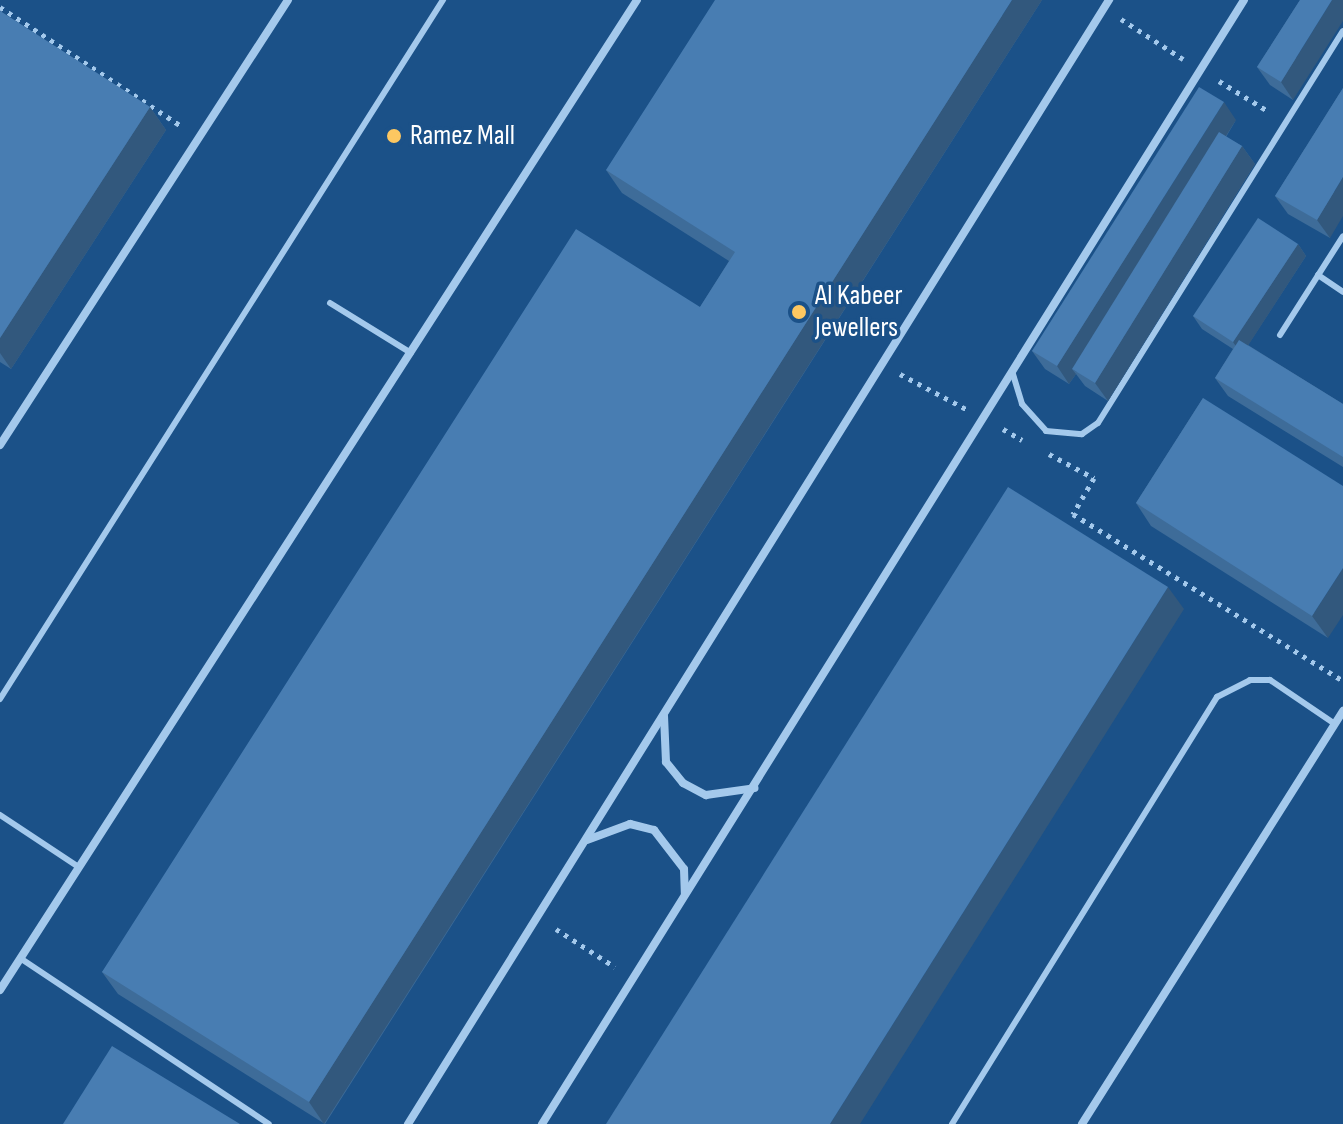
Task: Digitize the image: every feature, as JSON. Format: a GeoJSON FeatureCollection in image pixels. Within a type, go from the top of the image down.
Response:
{"type":"FeatureCollection","features":[{"type":"Feature","properties":{"kind":"street"},"geometry":{"type":"LineString","coordinates":[[0,445],[288,0]]}},
{"type":"Feature","properties":{"kind":"street"},"geometry":{"type":"LineString","coordinates":[[0,990],[637,0]]}},
{"type":"Feature","properties":{"kind":"street"},"geometry":{"type":"LineString","coordinates":[[408,1124],[1109,0]]}},
{"type":"Feature","properties":{"kind":"street"},"geometry":{"type":"LineString","coordinates":[[542,1124],[685,895],[757,788],[1244,0]]}},
{"type":"Feature","properties":{"kind":"street"},"geometry":{"type":"LineString","coordinates":[[664,711],[666,762],[683,783],[706,795],[757,788]]}},
{"type":"Feature","properties":{"kind":"street"},"geometry":{"type":"LineString","coordinates":[[1082,1124],[1343,711]]}},
{"type":"Feature","properties":{"kind":"street"},"geometry":{"type":"LineString","coordinates":[[584,842],[604,828],[654,830],[684,869],[685,895]]}},
{"type":"Feature","properties":{"kind":"lane"},"geometry":{"type":"LineString","coordinates":[[0,699],[443,0]]}},
{"type":"Feature","properties":{"kind":"lane"},"geometry":{"type":"LineString","coordinates":[[1012,371],[1022,404],[1046,431],[1082,434],[1098,423],[1343,31]]}},
{"type":"Feature","properties":{"kind":"lane"},"geometry":{"type":"LineString","coordinates":[[1280,335],[1343,236]]}},
{"type":"Feature","properties":{"kind":"lane"},"geometry":{"type":"LineString","coordinates":[[1318,275],[1343,292]]}},
{"type":"Feature","properties":{"kind":"lane"},"geometry":{"type":"LineString","coordinates":[[330,303],[411,353]]}},
{"type":"Feature","properties":{"kind":"lane"},"geometry":{"type":"LineString","coordinates":[[952,1124],[1217,697],[1241,682],[1270,680],[1335,724]]}},
{"type":"Feature","properties":{"kind":"lane"},"geometry":{"type":"LineString","coordinates":[[0,815],[77,866]]}},
{"type":"Feature","properties":{"kind":"lane"},"geometry":{"type":"LineString","coordinates":[[20,958],[269,1124]]}},
{"type":"Feature","properties":{"kind":"path"},"geometry":{"type":"LineString","coordinates":[[0,7],[199,137]]}},
{"type":"Feature","properties":{"kind":"path"},"geometry":{"type":"LineString","coordinates":[[881,364],[1094,478],[1073,514],[1343,681]]}},
{"type":"Feature","properties":{"kind":"path"},"geometry":{"type":"LineString","coordinates":[[537,917],[632,979]]}},
{"type":"Feature","properties":{"kind":"building"},"geometry":{"type":"Polygon","coordinates":[[[715,0],[1012,0],[309,1102],[102,972],[576,229],[700,307],[735,252],[606,170],[715,0]]]}},
{"type":"Feature","properties":{"kind":"building"},"geometry":{"type":"Polygon","coordinates":[[[1300,0],[1332,0],[1281,82],[1257,67],[1300,0]]]}},
{"type":"Feature","properties":{"kind":"building"},"geometry":{"type":"Polygon","coordinates":[[[0,11],[150,107],[0,338],[0,11]]]}},
{"type":"Feature","properties":{"kind":"building"},"geometry":{"type":"Polygon","coordinates":[[[1199,87],[1224,102],[1057,366],[1032,351],[1199,87]]]}},
{"type":"Feature","properties":{"kind":"building"},"geometry":{"type":"Polygon","coordinates":[[[1343,88],[1343,177],[1317,220],[1275,196],[1343,88]]]}},
{"type":"Feature","properties":{"kind":"building"},"geometry":{"type":"Polygon","coordinates":[[[1219,132],[1242,146],[1095,383],[1072,369],[1219,132]]]}},
{"type":"Feature","properties":{"kind":"building"},"geometry":{"type":"Polygon","coordinates":[[[1258,218],[1298,244],[1233,342],[1193,316],[1258,218]]]}},
{"type":"Feature","properties":{"kind":"building"},"geometry":{"type":"Polygon","coordinates":[[[1239,340],[1343,404],[1343,457],[1215,378],[1239,340]]]}},
{"type":"Feature","properties":{"kind":"building"},"geometry":{"type":"Polygon","coordinates":[[[1203,398],[1343,486],[1343,568],[1312,616],[1136,503],[1203,398]]]}},
{"type":"Feature","properties":{"kind":"building"},"geometry":{"type":"Polygon","coordinates":[[[1008,487],[1168,587],[830,1124],[606,1124],[1008,487]]]}},
{"type":"Feature","properties":{"kind":"building"},"geometry":{"type":"Polygon","coordinates":[[[112,1046],[240,1124],[63,1124],[112,1046]]]}},
{"type":"Feature","properties":{"kind":"place","name":"Ramez Mall"},"geometry":{"type":"Point","coordinates":[394,136]}},
{"type":"Feature","properties":{"kind":"place","name":"Al Kabeer Jewellers"},"geometry":{"type":"Point","coordinates":[799,312]}}]}
